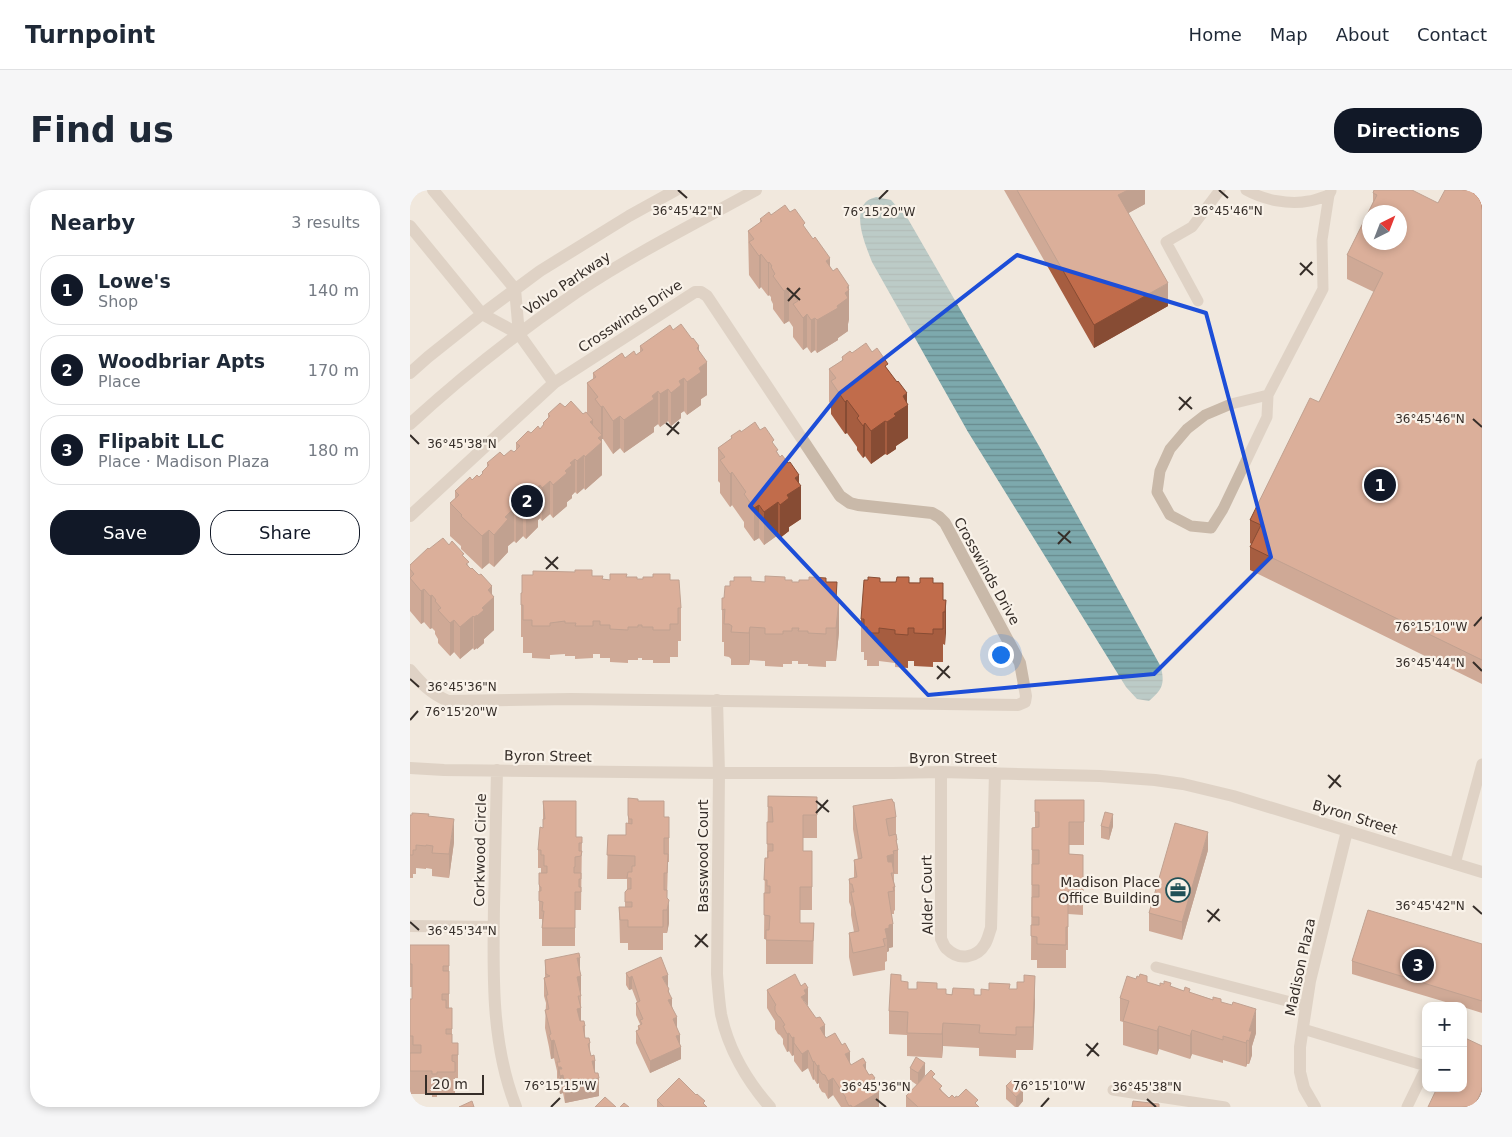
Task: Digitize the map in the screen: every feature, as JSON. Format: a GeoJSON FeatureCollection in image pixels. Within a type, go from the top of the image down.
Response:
{"type":"FeatureCollection","features":[{"type":"Feature","properties":{"kind":"street"},"geometry":{"type":"LineString","coordinates":[[433,190],[515,290],[519,334]]}},
{"type":"Feature","properties":{"kind":"street","name":"Volvo Parkway"},"geometry":{"type":"LineString","coordinates":[[410,373],[482,314],[540,272],[570,252],[676,190]]}},
{"type":"Feature","properties":{"kind":"street","name":"Volvo Parkway"},"geometry":{"type":"LineString","coordinates":[[410,424],[463,378],[519,334],[578,292],[639,254],[756,190]]}},
{"type":"Feature","properties":{"kind":"street"},"geometry":{"type":"LineString","coordinates":[[410,226],[482,314],[519,334],[554,383]]}},
{"type":"Feature","properties":{"kind":"street","name":"Crosswinds Drive"},"geometry":{"type":"LineString","coordinates":[[410,516],[554,383],[695,292],[701,292],[707,296],[840,496],[858,506],[932,513],[939,516],[945,523],[1020,663],[1026,696],[1025,702],[1018,705],[717,700],[571,699],[448,701],[435,696],[410,670]]}},
{"type":"Feature","properties":{"kind":"street"},"geometry":{"type":"LineString","coordinates":[[717,700],[718,772]]}},
{"type":"Feature","properties":{"kind":"street","name":"Byron Street"},"geometry":{"type":"LineString","coordinates":[[410,768],[718,772],[941,772],[1100,776],[1155,780],[1183,784],[1233,796],[1482,872]]}},
{"type":"Feature","properties":{"kind":"street","name":"Corkwood Circle"},"geometry":{"type":"LineString","coordinates":[[496,770],[494,979],[498,1034],[506,1074],[516,1107]]}},
{"type":"Feature","properties":{"kind":"street","name":"Basswood Court"},"geometry":{"type":"LineString","coordinates":[[718,772],[717,974],[720,1005],[732,1049],[747,1078],[770,1107]]}},
{"type":"Feature","properties":{"kind":"street","name":"Alder Court"},"geometry":{"type":"LineString","coordinates":[[941,772],[941,939],[946,949],[955,955],[966,957],[978,953],[985,944],[991,928],[995,773]]}},
{"type":"Feature","properties":{"kind":"street","name":"Madison Plaza"},"geometry":{"type":"LineString","coordinates":[[1315,1107],[1304,1088],[1300,1072],[1300,1047],[1315,956],[1347,831]]}},
{"type":"Feature","properties":{"kind":"street"},"geometry":{"type":"LineString","coordinates":[[410,926],[494,927]]}},
{"type":"Feature","properties":{"kind":"lane"},"geometry":{"type":"LineString","coordinates":[[1198,301],[1166,242],[1192,227],[1220,190]]}},
{"type":"Feature","properties":{"kind":"lane"},"geometry":{"type":"LineString","coordinates":[[1246,190],[1253,194],[1281,202],[1309,201],[1330,193]]}},
{"type":"Feature","properties":{"kind":"lane"},"geometry":{"type":"LineString","coordinates":[[1268,395],[1230,404],[1205,415],[1187,428],[1170,449],[1160,471],[1157,492],[1170,515],[1191,526],[1211,528],[1223,509],[1267,417],[1268,395],[1323,289],[1322,240],[1330,193]]}},
{"type":"Feature","properties":{"kind":"lane"},"geometry":{"type":"LineString","coordinates":[[1454,864],[1482,764]]}},
{"type":"Feature","properties":{"kind":"lane"},"geometry":{"type":"LineString","coordinates":[[1156,967],[1306,1006]]}},
{"type":"Feature","properties":{"kind":"lane"},"geometry":{"type":"LineString","coordinates":[[1303,1029],[1422,1066]]}},
{"type":"Feature","properties":{"kind":"lane"},"geometry":{"type":"LineString","coordinates":[[1407,1107],[1422,1075]]}},
{"type":"Feature","properties":{"kind":"lane"},"geometry":{"type":"LineString","coordinates":[[1113,1090],[1225,1107]]}},
{"type":"Feature","properties":{"kind":"highlighted area"},"geometry":{"type":"Polygon","coordinates":[[[1017,255],[1206,313],[1271,557],[1154,674],[928,695],[750,506],[840,393],[1017,255]]]}},
{"type":"Feature","properties":{"kind":"water"},"geometry":{"type":"Polygon","coordinates":[[[876,197],[891,200],[908,219],[1039,446],[1161,667],[1163,678],[1160,690],[1149,701],[1137,699],[1126,687],[968,432],[872,262],[862,232],[860,216],[865,203],[876,197]]]}},
{"type":"Feature","properties":{"kind":"building"},"geometry":{"type":"Polygon","coordinates":[[[1017,190],[1128,190],[1118,195],[1168,283],[1094,325],[1017,190]]]}},
{"type":"Feature","properties":{"kind":"building"},"geometry":{"type":"Polygon","coordinates":[[[1374,190],[1412,190],[1438,203],[1445,190],[1482,190],[1482,660],[1250,547],[1261,525],[1250,520],[1310,398],[1319,402],[1383,273],[1347,255],[1362,225],[1362,250],[1407,250],[1407,205],[1372,205],[1377,195],[1373,193],[1374,190]]]}},
{"type":"Feature","properties":{"kind":"building"},"geometry":{"type":"Polygon","coordinates":[[[785,205],[790,212],[795,209],[813,239],[815,237],[830,258],[826,261],[833,271],[837,268],[849,286],[847,287],[849,290],[845,293],[848,298],[837,306],[838,308],[817,320],[815,318],[811,320],[807,314],[803,318],[793,304],[798,301],[789,288],[784,291],[773,276],[775,274],[772,266],[761,254],[759,256],[749,242],[754,239],[748,231],[762,221],[760,219],[769,212],[771,215],[785,205]]]}},
{"type":"Feature","properties":{"kind":"building"},"geometry":{"type":"Polygon","coordinates":[[[681,324],[699,346],[697,348],[707,362],[699,368],[701,372],[687,382],[684,378],[679,381],[681,385],[671,393],[668,389],[660,394],[658,391],[652,396],[654,399],[624,420],[620,416],[613,421],[603,406],[601,407],[595,399],[598,397],[587,383],[596,377],[593,373],[622,353],[625,358],[634,351],[636,355],[643,350],[640,346],[670,325],[673,330],[681,324]]]}},
{"type":"Feature","properties":{"kind":"building"},"geometry":{"type":"Polygon","coordinates":[[[866,343],[872,352],[877,348],[888,364],[885,366],[907,393],[903,396],[908,405],[894,414],[896,416],[871,431],[865,423],[863,426],[857,418],[859,416],[847,400],[845,402],[831,381],[836,378],[829,369],[843,360],[842,357],[850,351],[852,353],[866,343]]]}},
{"type":"Feature","properties":{"kind":"building"},"geometry":{"type":"Polygon","coordinates":[[[571,401],[583,414],[586,412],[593,420],[590,422],[602,435],[598,438],[602,442],[585,457],[584,455],[577,461],[575,459],[570,463],[572,465],[565,471],[567,473],[553,485],[550,481],[542,488],[540,485],[534,490],[538,494],[526,506],[523,503],[516,510],[514,508],[505,517],[508,519],[494,535],[489,530],[482,536],[450,503],[459,495],[455,491],[470,477],[472,480],[477,475],[479,477],[489,465],[487,463],[500,452],[504,456],[511,450],[514,452],[520,446],[516,443],[528,431],[531,433],[538,426],[540,429],[550,416],[548,414],[560,403],[565,407],[571,401]]]}},
{"type":"Feature","properties":{"kind":"building"},"geometry":{"type":"Polygon","coordinates":[[[755,422],[760,430],[765,427],[774,440],[772,442],[778,450],[776,451],[780,457],[782,455],[788,463],[790,462],[799,475],[795,478],[801,486],[787,495],[789,498],[780,505],[778,502],[764,512],[759,505],[754,508],[744,494],[746,492],[732,472],[730,474],[720,460],[725,457],[718,448],[732,438],[731,436],[740,430],[741,432],[755,422]]]}},
{"type":"Feature","properties":{"kind":"building"},"geometry":{"type":"Polygon","coordinates":[[[443,538],[449,545],[452,541],[469,562],[466,564],[479,575],[481,574],[492,586],[488,590],[494,597],[482,608],[484,610],[460,627],[454,620],[450,623],[438,610],[441,608],[432,595],[430,596],[424,589],[421,591],[410,578],[414,574],[410,569],[410,565],[428,548],[443,538]]]}},
{"type":"Feature","properties":{"kind":"building"},"geometry":{"type":"Polygon","coordinates":[[[575,570],[592,570],[592,576],[603,576],[602,579],[610,580],[610,574],[627,574],[626,577],[643,579],[643,577],[653,577],[653,574],[670,574],[670,580],[679,580],[681,608],[678,608],[678,624],[670,624],[670,630],[653,630],[653,627],[638,625],[638,627],[628,627],[628,630],[610,629],[610,625],[600,625],[600,621],[593,621],[593,626],[575,626],[576,623],[565,623],[565,621],[550,623],[550,626],[532,626],[532,620],[523,620],[523,605],[521,605],[522,575],[533,575],[533,571],[575,572],[575,570]]]}},
{"type":"Feature","properties":{"kind":"building"},"geometry":{"type":"Polygon","coordinates":[[[765,576],[785,577],[785,580],[792,580],[792,582],[809,580],[809,577],[826,578],[826,582],[837,582],[836,599],[839,599],[836,628],[826,628],[826,634],[798,631],[799,628],[792,628],[792,631],[783,631],[783,634],[765,634],[765,628],[750,627],[749,633],[731,632],[732,626],[724,624],[725,609],[722,610],[725,586],[730,586],[730,581],[734,581],[734,577],[751,577],[751,581],[765,582],[765,576]]]}},
{"type":"Feature","properties":{"kind":"building"},"geometry":{"type":"Polygon","coordinates":[[[868,577],[880,578],[880,582],[896,582],[897,577],[909,577],[909,583],[920,583],[920,578],[933,578],[933,583],[943,583],[943,600],[946,600],[945,612],[943,612],[943,629],[933,629],[933,634],[914,633],[914,628],[908,628],[908,635],[895,634],[895,630],[879,628],[879,633],[867,633],[867,627],[864,627],[864,619],[861,619],[864,580],[868,580],[868,577]]]}},
{"type":"Feature","properties":{"kind":"building"},"geometry":{"type":"Polygon","coordinates":[[[768,796],[817,797],[817,815],[803,815],[803,851],[812,851],[812,887],[800,887],[800,923],[814,923],[813,941],[766,940],[766,930],[769,930],[770,916],[764,915],[764,893],[770,893],[770,886],[767,886],[767,880],[764,880],[765,858],[768,858],[768,851],[773,851],[773,844],[767,844],[767,822],[773,822],[772,807],[768,807],[768,796]]]}},
{"type":"Feature","properties":{"kind":"building"},"geometry":{"type":"Polygon","coordinates":[[[628,798],[638,799],[638,801],[664,801],[664,817],[669,817],[669,838],[664,838],[664,854],[668,854],[667,873],[664,873],[664,890],[667,890],[667,898],[669,900],[667,910],[663,910],[663,927],[628,927],[628,920],[620,920],[619,907],[632,907],[632,902],[625,902],[625,892],[631,889],[631,878],[627,878],[628,872],[632,872],[632,866],[635,866],[635,856],[607,855],[608,835],[626,835],[626,823],[632,824],[632,819],[629,819],[628,815],[628,798]]]}},
{"type":"Feature","properties":{"kind":"building"},"geometry":{"type":"Polygon","coordinates":[[[892,799],[896,817],[886,819],[889,836],[896,834],[898,850],[893,851],[894,854],[887,856],[888,862],[892,862],[894,873],[891,873],[895,887],[893,887],[894,891],[888,892],[893,924],[885,929],[887,938],[883,939],[885,946],[853,953],[849,933],[859,931],[851,892],[854,892],[849,879],[857,877],[854,860],[862,858],[853,806],[892,799]]]}},
{"type":"Feature","properties":{"kind":"building"},"geometry":{"type":"Polygon","coordinates":[[[1035,800],[1084,800],[1084,822],[1069,822],[1069,854],[1083,855],[1083,891],[1068,891],[1066,945],[1037,944],[1037,937],[1031,936],[1031,925],[1039,925],[1039,917],[1032,917],[1032,897],[1039,897],[1039,885],[1032,885],[1032,864],[1039,864],[1039,850],[1032,850],[1032,828],[1039,827],[1039,812],[1035,812],[1035,800]]]}},
{"type":"Feature","properties":{"kind":"building"},"geometry":{"type":"Polygon","coordinates":[[[543,801],[576,801],[576,837],[582,837],[582,843],[579,843],[579,851],[582,851],[581,856],[575,857],[574,867],[574,873],[581,873],[579,887],[581,887],[581,892],[575,892],[575,928],[542,928],[544,911],[542,911],[543,902],[539,901],[541,887],[539,884],[539,873],[547,873],[547,866],[544,866],[544,855],[541,855],[541,850],[538,850],[540,827],[543,828],[543,819],[545,819],[543,801]]]}},
{"type":"Feature","properties":{"kind":"building"},"geometry":{"type":"Polygon","coordinates":[[[1105,812],[1113,814],[1109,828],[1101,826],[1105,812]]]}},
{"type":"Feature","properties":{"kind":"building"},"geometry":{"type":"Polygon","coordinates":[[[412,813],[454,819],[449,854],[432,853],[433,846],[416,845],[413,855],[410,855],[410,815],[412,813]]]}},
{"type":"Feature","properties":{"kind":"building","name":"Madison Place Office Building"},"geometry":{"type":"Polygon","coordinates":[[[1175,823],[1208,832],[1182,922],[1149,913],[1175,823]]]}},
{"type":"Feature","properties":{"kind":"building"},"geometry":{"type":"Polygon","coordinates":[[[1368,910],[1482,944],[1482,1001],[1352,961],[1368,910]]]}},
{"type":"Feature","properties":{"kind":"building"},"geometry":{"type":"Polygon","coordinates":[[[410,945],[449,945],[449,966],[443,966],[443,971],[449,971],[449,994],[442,994],[442,1000],[446,1000],[446,1008],[452,1008],[452,1029],[446,1029],[446,1034],[452,1034],[452,1043],[458,1043],[458,1055],[452,1055],[452,1061],[455,1062],[455,1072],[437,1072],[437,1074],[432,1074],[432,1071],[410,1071],[410,1053],[421,1053],[421,1045],[413,1045],[413,1036],[410,1036],[412,964],[410,964],[410,945]]]}},
{"type":"Feature","properties":{"kind":"building"},"geometry":{"type":"Polygon","coordinates":[[[579,953],[580,958],[577,958],[581,976],[577,977],[581,996],[578,996],[581,1008],[577,1009],[580,1021],[584,1021],[585,1038],[589,1038],[590,1043],[588,1044],[591,1056],[594,1055],[595,1061],[592,1061],[595,1073],[598,1073],[599,1078],[565,1085],[563,1075],[560,1076],[559,1069],[562,1069],[558,1067],[557,1062],[560,1062],[554,1040],[551,1041],[549,1035],[551,1034],[545,1010],[549,1009],[544,978],[550,976],[546,974],[545,960],[579,953]]]}},
{"type":"Feature","properties":{"kind":"building"},"geometry":{"type":"Polygon","coordinates":[[[661,957],[668,975],[662,977],[672,999],[668,1000],[677,1017],[673,1019],[680,1035],[676,1036],[681,1047],[650,1061],[636,1031],[640,1029],[638,1026],[642,1024],[640,1020],[643,1019],[636,1003],[640,1001],[632,976],[629,978],[626,973],[661,957]]]}},
{"type":"Feature","properties":{"kind":"building"},"geometry":{"type":"Polygon","coordinates":[[[795,974],[801,986],[805,983],[808,988],[804,990],[806,994],[801,997],[816,1018],[820,1017],[825,1025],[820,1028],[826,1038],[835,1033],[842,1045],[845,1043],[850,1052],[845,1054],[851,1065],[863,1058],[866,1063],[863,1065],[869,1075],[872,1074],[875,1078],[872,1080],[879,1092],[854,1107],[849,1106],[833,1078],[828,1081],[825,1075],[822,1074],[819,1065],[817,1066],[813,1062],[808,1050],[802,1054],[794,1043],[794,1037],[792,1038],[789,1033],[787,1034],[783,1026],[785,1025],[775,1011],[776,1005],[767,990],[795,974]]]}},
{"type":"Feature","properties":{"kind":"building"},"geometry":{"type":"Polygon","coordinates":[[[891,974],[901,975],[901,981],[908,982],[908,989],[917,989],[917,982],[937,983],[937,989],[946,989],[946,994],[952,995],[953,988],[974,989],[974,995],[981,995],[981,989],[989,990],[989,983],[1010,984],[1009,989],[1017,989],[1017,982],[1024,982],[1024,975],[1035,976],[1033,1027],[1016,1027],[1016,1035],[979,1033],[980,1025],[943,1023],[942,1034],[907,1033],[908,1012],[889,1011],[891,974]]]}},
{"type":"Feature","properties":{"kind":"building"},"geometry":{"type":"Polygon","coordinates":[[[1140,974],[1147,976],[1147,982],[1160,986],[1160,983],[1164,984],[1164,981],[1171,983],[1170,986],[1184,991],[1185,987],[1190,989],[1189,992],[1213,1000],[1213,997],[1221,999],[1221,1002],[1232,1005],[1233,1002],[1256,1009],[1249,1031],[1252,1031],[1249,1041],[1247,1040],[1246,1043],[1223,1036],[1223,1040],[1192,1030],[1190,1036],[1159,1026],[1157,1031],[1123,1021],[1129,1001],[1120,998],[1127,976],[1136,979],[1140,974]]]}},
{"type":"Feature","properties":{"kind":"building"},"geometry":{"type":"Polygon","coordinates":[[[1467,1039],[1482,1046],[1482,1090],[1474,1107],[1428,1107],[1435,1092],[1467,1092],[1467,1039]]]}},
{"type":"Feature","properties":{"kind":"building"},"geometry":{"type":"Polygon","coordinates":[[[916,1057],[925,1063],[918,1073],[910,1068],[916,1057]]]}},
{"type":"Feature","properties":{"kind":"building"},"geometry":{"type":"Polygon","coordinates":[[[931,1070],[935,1074],[932,1077],[942,1086],[939,1089],[949,1098],[952,1095],[955,1098],[956,1096],[958,1097],[966,1089],[978,1100],[975,1103],[979,1107],[918,1107],[906,1096],[931,1070]]]}},
{"type":"Feature","properties":{"kind":"building"},"geometry":{"type":"Polygon","coordinates":[[[679,1078],[705,1101],[703,1103],[707,1107],[664,1107],[657,1100],[679,1078]]]}},
{"type":"Feature","properties":{"kind":"building"},"geometry":{"type":"Polygon","coordinates":[[[1013,1079],[1023,1089],[1016,1097],[1006,1086],[1013,1079]]]}},
{"type":"Feature","properties":{"kind":"building"},"geometry":{"type":"Polygon","coordinates":[[[605,1097],[616,1107],[595,1107],[605,1097]]]}},
{"type":"Feature","properties":{"kind":"building"},"geometry":{"type":"Polygon","coordinates":[[[472,1101],[474,1107],[459,1107],[472,1101]]]}},
{"type":"Feature","properties":{"kind":"building"},"geometry":{"type":"Polygon","coordinates":[[[1133,1101],[1159,1104],[1159,1107],[1132,1107],[1133,1101]]]}},
{"type":"Feature","properties":{"kind":"building"},"geometry":{"type":"Polygon","coordinates":[[[624,1103],[629,1107],[620,1107],[624,1103]]]}},
{"type":"Feature","properties":{"kind":"place","name":"Lowe's"},"geometry":{"type":"Point","coordinates":[1380,485]}},
{"type":"Feature","properties":{"kind":"place","name":"Woodbriar Apts"},"geometry":{"type":"Point","coordinates":[527,501]}},
{"type":"Feature","properties":{"kind":"place","name":"Madison Place Office Building"},"geometry":{"type":"Point","coordinates":[1178,890]}},
{"type":"Feature","properties":{"kind":"place","name":"Flipabit LLC"},"geometry":{"type":"Point","coordinates":[1418,965]}}]}
